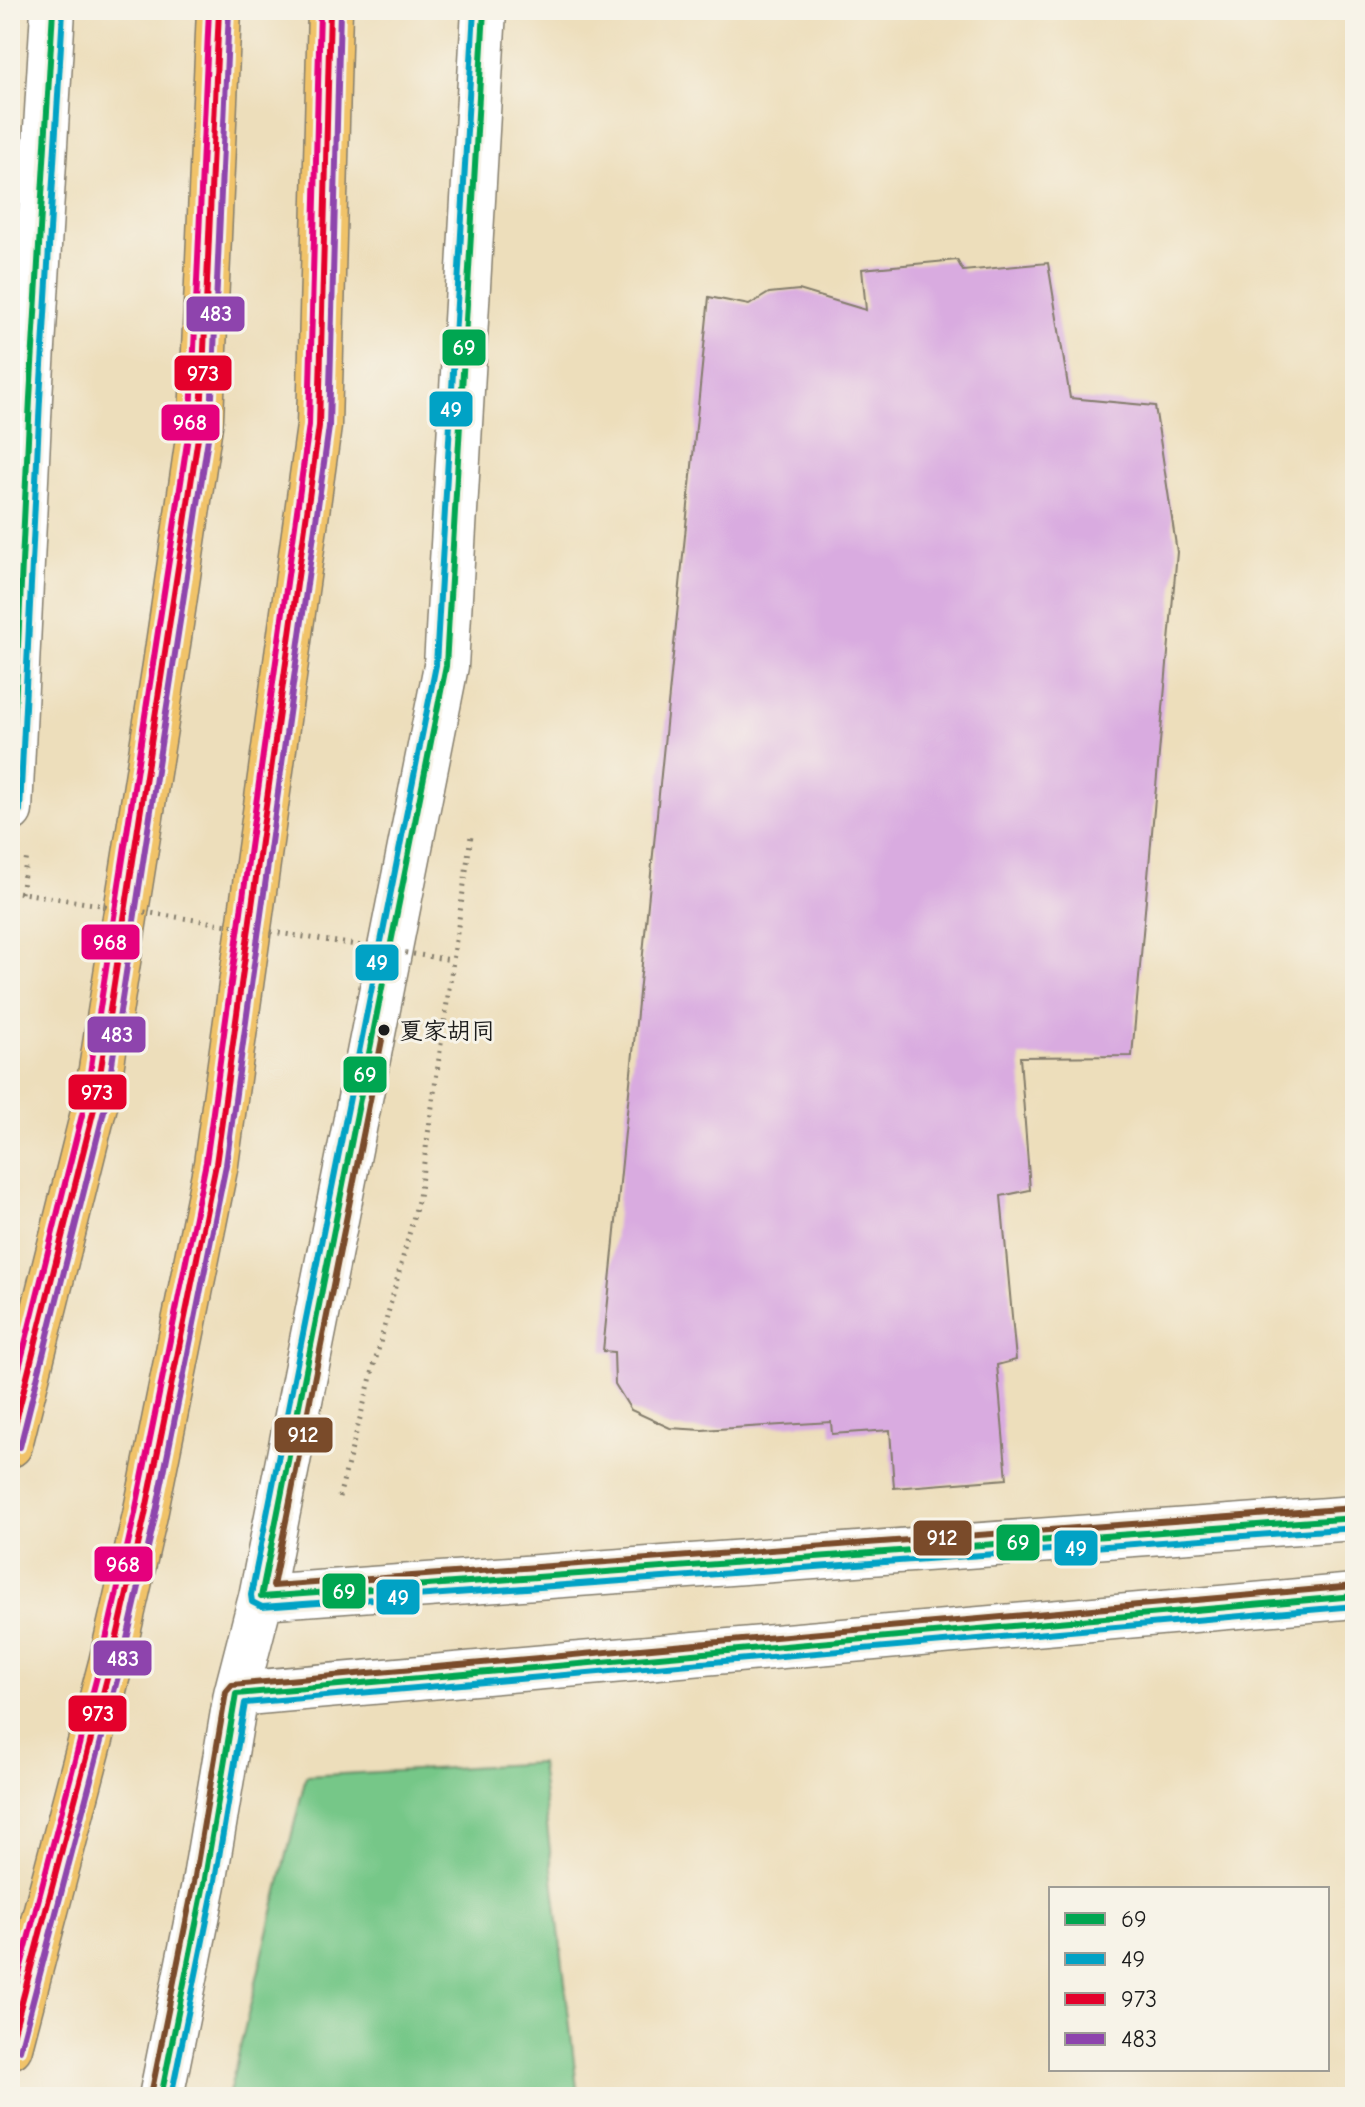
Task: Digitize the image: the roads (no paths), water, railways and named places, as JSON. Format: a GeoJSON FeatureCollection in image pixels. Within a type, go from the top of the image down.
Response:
{"type":"FeatureCollection","features":[{"type":"Feature","properties":{"kind":"highway"},"geometry":{"type":"LineString","coordinates":[[10,1445],[96,1101],[201,418],[219,10]]}},
{"type":"Feature","properties":{"kind":"highway"},"geometry":{"type":"LineString","coordinates":[[10,2047],[111,1663],[145,1515],[216,1164],[319,426],[330,10]]}},
{"type":"Feature","properties":{"kind":"street"},"geometry":{"type":"LineString","coordinates":[[10,810],[53,10]]}},
{"type":"Feature","properties":{"kind":"street"},"geometry":{"type":"LineString","coordinates":[[161,2097],[204,1884],[236,1694],[261,1597],[446,666],[484,10]]}},
{"type":"Feature","properties":{"kind":"street"},"geometry":{"type":"LineString","coordinates":[[261,1597],[1355,1518]]}},
{"type":"Feature","properties":{"kind":"street"},"geometry":{"type":"LineString","coordinates":[[236,1694],[1355,1596]]}},
{"type":"Feature","properties":{"kind":"place","name":"夏家胡同"},"geometry":{"type":"Point","coordinates":[384,1030]}}]}
